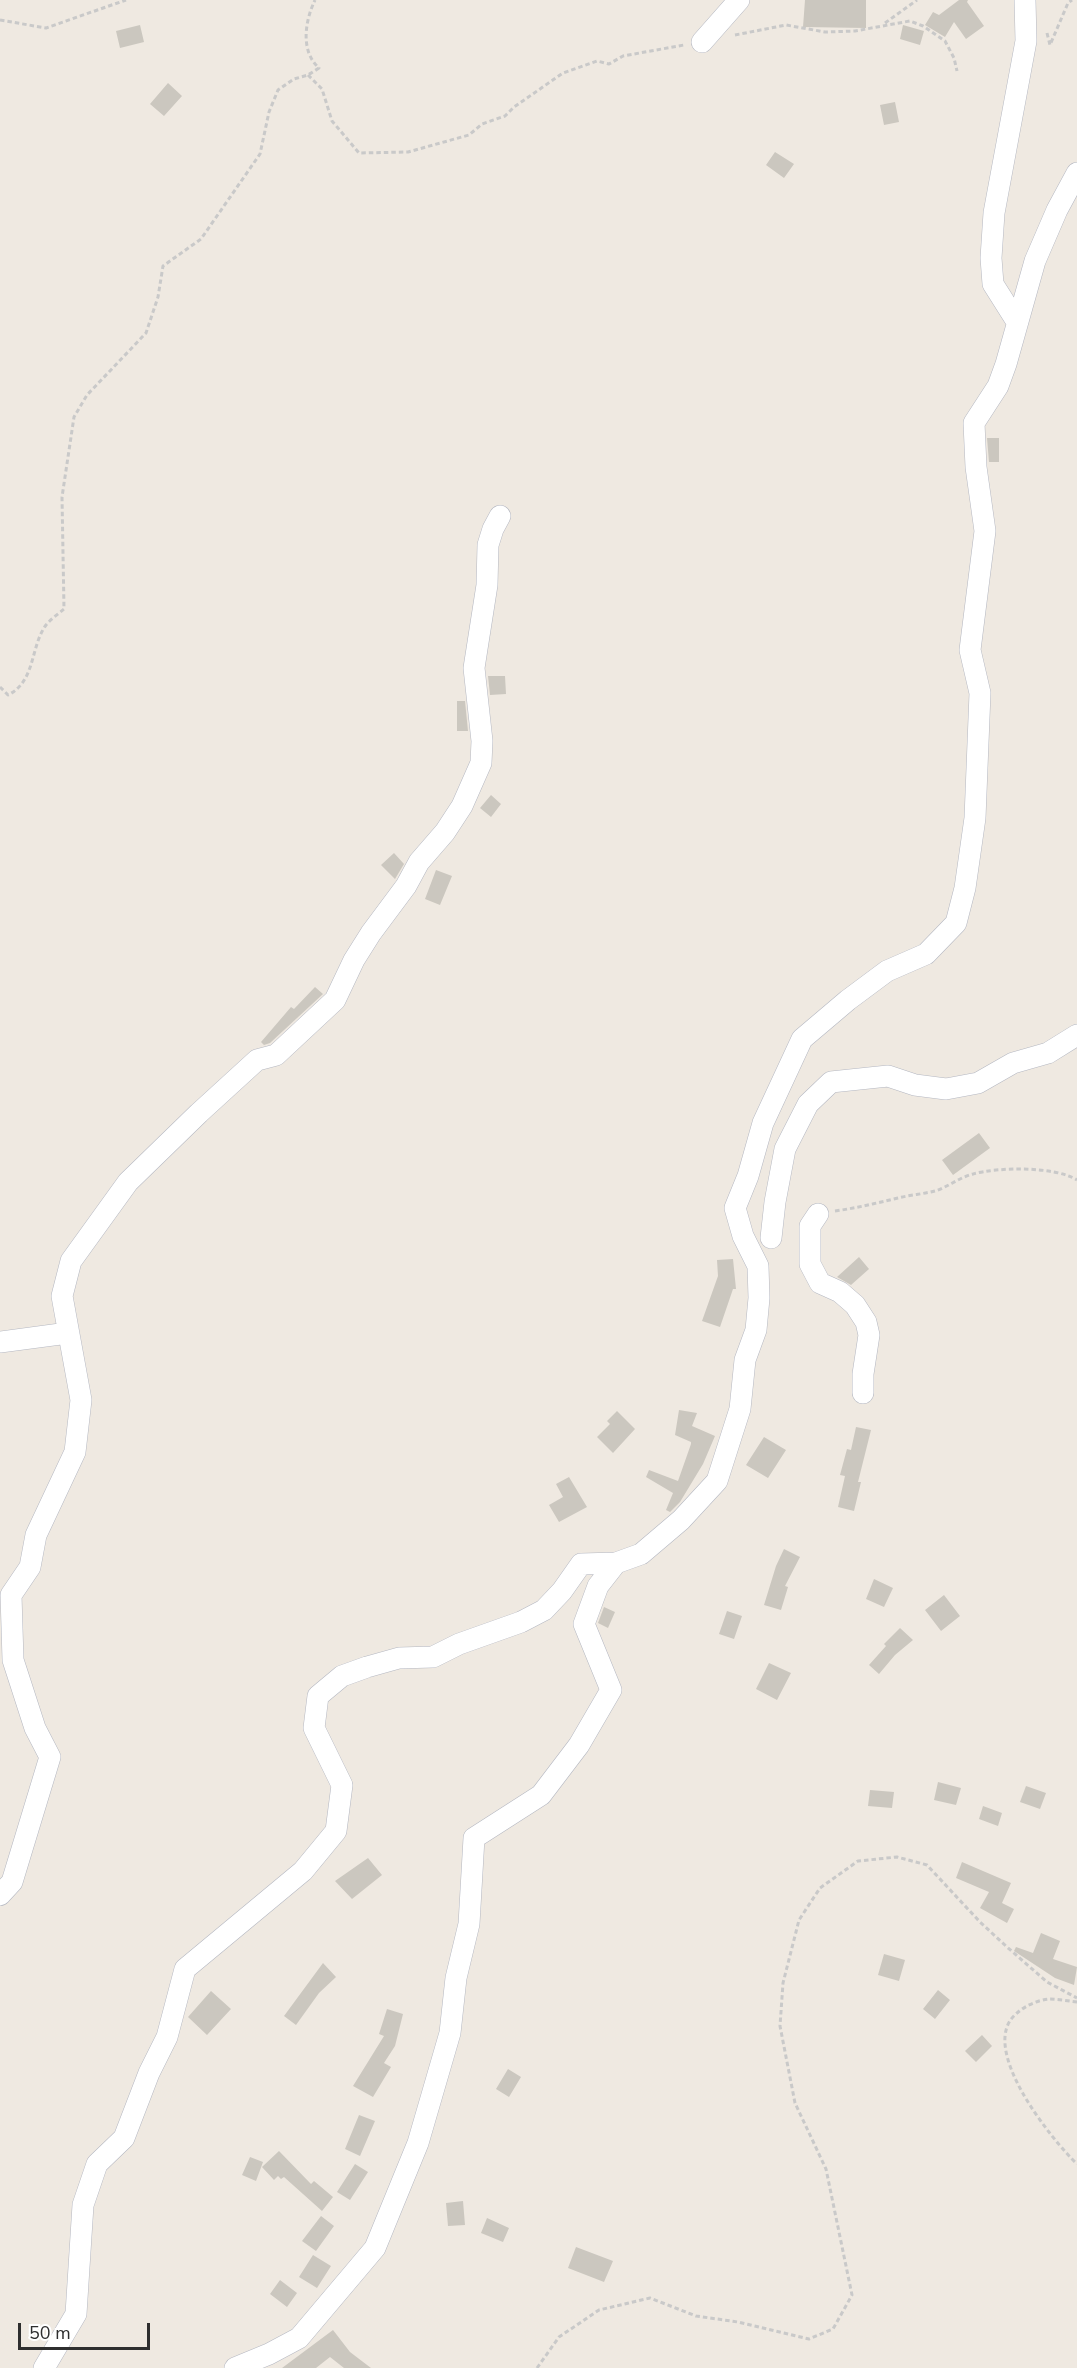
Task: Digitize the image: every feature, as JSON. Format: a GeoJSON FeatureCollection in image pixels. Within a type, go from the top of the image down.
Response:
{"type":"FeatureCollection","features":[{"type":"Feature","properties":{"kind":"street"},"geometry":{"type":"LineString","coordinates":[[702,42],[739,0]]}},
{"type":"Feature","properties":{"kind":"street"},"geometry":{"type":"LineString","coordinates":[[1017,322],[993,284],[991,258],[994,213],[1026,41],[1025,0]]}},
{"type":"Feature","properties":{"kind":"street"},"geometry":{"type":"LineString","coordinates":[[44,2368],[76,2314],[82,2205],[97,2164],[124,2138],[149,2073],[167,2037],[185,1969],[303,1871],[336,1831],[342,1785],[314,1728],[318,1696],[342,1676],[367,1666],[399,1658],[433,1657],[459,1644],[521,1622],[544,1610],[582,1564],[616,1563],[641,1554],[681,1520],[717,1481],[740,1409],[745,1360],[756,1330],[759,1298],[758,1266],[743,1236],[735,1208],[748,1176],[763,1123],[802,1039],[887,971],[926,954],[956,923],[965,888],[975,818],[981,693],[970,650],[985,531],[976,467],[974,423],[998,386],[1035,261],[1057,210],[1077,174]]}},
{"type":"Feature","properties":{"kind":"street"},"geometry":{"type":"LineString","coordinates":[[0,1895],[12,1882],[50,1757],[35,1728],[13,1660],[11,1595],[30,1567],[36,1535],[75,1452],[81,1400],[62,1296],[71,1261],[128,1182],[257,1060],[276,1055],[335,1000],[366,942],[406,886],[419,862],[445,832],[462,806],[481,764],[482,741],[474,668],[486,585],[488,545],[500,516]]}},
{"type":"Feature","properties":{"kind":"street"},"geometry":{"type":"LineString","coordinates":[[771,1238],[785,1149],[808,1104],[831,1082],[888,1077],[915,1085],[946,1089],[978,1083],[1013,1063],[1048,1053],[1077,1035]]}},
{"type":"Feature","properties":{"kind":"street"},"geometry":{"type":"LineString","coordinates":[[818,1214],[810,1226],[810,1264],[820,1282],[840,1292],[855,1305],[866,1322],[868,1335],[863,1393]]}},
{"type":"Feature","properties":{"kind":"street"},"geometry":{"type":"LineString","coordinates":[[0,1342],[68,1333]]}},
{"type":"Feature","properties":{"kind":"street"},"geometry":{"type":"LineString","coordinates":[[235,2368],[273,2361],[299,2338],[375,2248],[418,2143],[450,2033],[456,1978],[469,1924],[474,1838],[541,1795],[579,1745],[611,1690],[584,1624],[598,1586],[616,1563]]}},
{"type":"Feature","properties":{"kind":"path"},"geometry":{"type":"LineString","coordinates":[[0,20],[46,28],[126,0]]}},
{"type":"Feature","properties":{"kind":"path"},"geometry":{"type":"LineString","coordinates":[[0,687],[8,695],[18,690],[31,667],[36,647],[46,626],[64,609],[62,497],[74,417],[87,395],[146,333],[158,297],[163,266],[201,239],[260,154],[269,112],[278,90],[294,79],[308,75],[319,68],[311,61],[305,36],[310,11],[315,0]]}},
{"type":"Feature","properties":{"kind":"path"},"geometry":{"type":"LineString","coordinates":[[884,25],[917,0]]}},
{"type":"Feature","properties":{"kind":"path"},"geometry":{"type":"LineString","coordinates":[[1044,25],[1050,45],[1068,3],[1072,0]]}},
{"type":"Feature","properties":{"kind":"path"},"geometry":{"type":"LineString","coordinates":[[733,35],[786,25],[825,32],[855,31],[910,21],[923,26],[945,40],[954,58],[957,71]]}},
{"type":"Feature","properties":{"kind":"path"},"geometry":{"type":"LineString","coordinates":[[308,75],[322,89],[332,121],[359,153],[408,152],[469,135],[482,124],[506,116],[514,107],[563,73],[597,61],[609,63],[623,56],[702,42]]}},
{"type":"Feature","properties":{"kind":"path"},"geometry":{"type":"LineString","coordinates":[[818,1214],[865,1207],[899,1197],[935,1191],[972,1174],[1001,1170],[1067,1173],[1077,1180]]}},
{"type":"Feature","properties":{"kind":"path"},"geometry":{"type":"LineString","coordinates":[[537,2368],[559,2337],[599,2310],[650,2298],[696,2316],[738,2322],[809,2339],[833,2329],[852,2295],[826,2169],[795,2103],[780,2026],[783,1983],[799,1920],[820,1888],[858,1861],[897,1857],[927,1865],[980,1922],[1007,1947],[1047,1982],[1077,2000]]}},
{"type":"Feature","properties":{"kind":"path"},"geometry":{"type":"LineString","coordinates":[[1077,2000],[1048,1999],[1024,2007],[1010,2019],[1005,2045],[1012,2073],[1022,2092],[1056,2141],[1077,2164]]}},
{"type":"Feature","properties":{"kind":"building"},"geometry":{"type":"Polygon","coordinates":[[[805,0],[866,0],[866,28],[803,27],[805,0]]]}},
{"type":"Feature","properties":{"kind":"building"},"geometry":{"type":"Polygon","coordinates":[[[959,0],[968,0],[967,2],[984,26],[966,39],[954,22],[945,37],[925,25],[933,12],[939,15],[959,0]]]}},
{"type":"Feature","properties":{"kind":"building"},"geometry":{"type":"Polygon","coordinates":[[[140,25],[144,42],[120,48],[116,31],[140,25]]]}},
{"type":"Feature","properties":{"kind":"building"},"geometry":{"type":"Polygon","coordinates":[[[903,25],[924,31],[920,45],[900,39],[903,25]]]}},
{"type":"Feature","properties":{"kind":"building"},"geometry":{"type":"Polygon","coordinates":[[[168,83],[182,96],[164,116],[150,104],[168,83]]]}},
{"type":"Feature","properties":{"kind":"building"},"geometry":{"type":"Polygon","coordinates":[[[895,102],[899,122],[884,125],[880,105],[895,102]]]}},
{"type":"Feature","properties":{"kind":"building"},"geometry":{"type":"Polygon","coordinates":[[[775,152],[794,164],[784,178],[766,165],[775,152]]]}},
{"type":"Feature","properties":{"kind":"building"},"geometry":{"type":"Polygon","coordinates":[[[987,438],[999,438],[999,462],[989,462],[987,438]]]}},
{"type":"Feature","properties":{"kind":"building"},"geometry":{"type":"Polygon","coordinates":[[[488,676],[505,676],[506,694],[490,695],[488,676]]]}},
{"type":"Feature","properties":{"kind":"building"},"geometry":{"type":"Polygon","coordinates":[[[457,701],[465,701],[468,731],[457,731],[457,701]]]}},
{"type":"Feature","properties":{"kind":"building"},"geometry":{"type":"Polygon","coordinates":[[[491,795],[501,804],[491,817],[480,808],[491,795]]]}},
{"type":"Feature","properties":{"kind":"building"},"geometry":{"type":"Polygon","coordinates":[[[394,853],[404,864],[395,879],[381,865],[394,853]]]}},
{"type":"Feature","properties":{"kind":"building"},"geometry":{"type":"Polygon","coordinates":[[[436,870],[452,876],[440,905],[425,899],[436,870]]]}},
{"type":"Feature","properties":{"kind":"building"},"geometry":{"type":"Polygon","coordinates":[[[315,987],[323,994],[270,1043],[264,1045],[261,1042],[291,1007],[294,1009],[315,987]]]}},
{"type":"Feature","properties":{"kind":"building"},"geometry":{"type":"Polygon","coordinates":[[[979,1133],[990,1148],[953,1175],[942,1160],[979,1133]]]}},
{"type":"Feature","properties":{"kind":"building"},"geometry":{"type":"Polygon","coordinates":[[[859,1257],[869,1269],[851,1285],[837,1277],[859,1257]]]}},
{"type":"Feature","properties":{"kind":"building"},"geometry":{"type":"Polygon","coordinates":[[[733,1259],[736,1289],[733,1289],[720,1327],[702,1321],[718,1276],[717,1260],[733,1259]]]}},
{"type":"Feature","properties":{"kind":"building"},"geometry":{"type":"Polygon","coordinates":[[[679,1410],[697,1413],[692,1426],[715,1436],[703,1464],[680,1502],[670,1512],[666,1510],[673,1493],[646,1477],[649,1470],[678,1481],[691,1444],[675,1435],[679,1410]]]}},
{"type":"Feature","properties":{"kind":"building"},"geometry":{"type":"Polygon","coordinates":[[[617,1411],[635,1429],[613,1453],[597,1437],[610,1424],[607,1421],[617,1411]]]}},
{"type":"Feature","properties":{"kind":"building"},"geometry":{"type":"Polygon","coordinates":[[[856,1427],[871,1430],[858,1482],[861,1482],[854,1511],[838,1507],[845,1476],[840,1475],[847,1449],[851,1450],[856,1427]]]}},
{"type":"Feature","properties":{"kind":"building"},"geometry":{"type":"Polygon","coordinates":[[[764,1437],[786,1450],[768,1478],[746,1465],[764,1437]]]}},
{"type":"Feature","properties":{"kind":"building"},"geometry":{"type":"Polygon","coordinates":[[[569,1477],[587,1507],[559,1522],[549,1505],[563,1497],[556,1484],[569,1477]]]}},
{"type":"Feature","properties":{"kind":"building"},"geometry":{"type":"Polygon","coordinates":[[[784,1549],[800,1557],[785,1586],[788,1587],[781,1610],[764,1605],[776,1566],[784,1549]]]}},
{"type":"Feature","properties":{"kind":"building"},"geometry":{"type":"Polygon","coordinates":[[[874,1579],[893,1588],[884,1607],[866,1599],[874,1579]]]}},
{"type":"Feature","properties":{"kind":"building"},"geometry":{"type":"Polygon","coordinates":[[[944,1595],[960,1616],[941,1631],[925,1610],[944,1595]]]}},
{"type":"Feature","properties":{"kind":"building"},"geometry":{"type":"Polygon","coordinates":[[[604,1607],[615,1612],[608,1628],[598,1623],[604,1607]]]}},
{"type":"Feature","properties":{"kind":"building"},"geometry":{"type":"Polygon","coordinates":[[[727,1611],[742,1616],[734,1639],[719,1634],[727,1611]]]}},
{"type":"Feature","properties":{"kind":"building"},"geometry":{"type":"Polygon","coordinates":[[[900,1628],[913,1640],[895,1655],[879,1674],[869,1665],[886,1646],[884,1644],[900,1628]]]}},
{"type":"Feature","properties":{"kind":"building"},"geometry":{"type":"Polygon","coordinates":[[[769,1663],[791,1673],[777,1700],[756,1689],[769,1663]]]}},
{"type":"Feature","properties":{"kind":"building"},"geometry":{"type":"Polygon","coordinates":[[[938,1782],[961,1788],[956,1805],[934,1800],[938,1782]]]}},
{"type":"Feature","properties":{"kind":"building"},"geometry":{"type":"Polygon","coordinates":[[[1026,1786],[1046,1793],[1040,1809],[1020,1802],[1026,1786]]]}},
{"type":"Feature","properties":{"kind":"building"},"geometry":{"type":"Polygon","coordinates":[[[870,1790],[894,1792],[892,1808],[868,1806],[870,1790]]]}},
{"type":"Feature","properties":{"kind":"building"},"geometry":{"type":"Polygon","coordinates":[[[983,1806],[1002,1813],[998,1826],[979,1819],[983,1806]]]}},
{"type":"Feature","properties":{"kind":"building"},"geometry":{"type":"Polygon","coordinates":[[[368,1858],[382,1875],[352,1899],[335,1881],[368,1858]]]}},
{"type":"Feature","properties":{"kind":"building"},"geometry":{"type":"Polygon","coordinates":[[[962,1862],[1011,1883],[1002,1903],[1014,1909],[1007,1923],[980,1908],[989,1892],[956,1878],[962,1862]]]}},
{"type":"Feature","properties":{"kind":"building"},"geometry":{"type":"Polygon","coordinates":[[[1041,1933],[1060,1941],[1053,1959],[1077,1967],[1074,1985],[1055,1978],[1014,1951],[1016,1947],[1033,1953],[1041,1933]]]}},
{"type":"Feature","properties":{"kind":"building"},"geometry":{"type":"Polygon","coordinates":[[[884,1954],[905,1960],[899,1981],[878,1975],[884,1954]]]}},
{"type":"Feature","properties":{"kind":"building"},"geometry":{"type":"Polygon","coordinates":[[[323,1963],[336,1977],[319,1993],[296,2025],[284,2016],[323,1963]]]}},
{"type":"Feature","properties":{"kind":"building"},"geometry":{"type":"Polygon","coordinates":[[[938,1990],[950,2000],[935,2019],[923,2009],[938,1990]]]}},
{"type":"Feature","properties":{"kind":"building"},"geometry":{"type":"Polygon","coordinates":[[[211,1991],[231,2009],[207,2035],[188,2017],[211,1991]]]}},
{"type":"Feature","properties":{"kind":"building"},"geometry":{"type":"Polygon","coordinates":[[[387,2009],[403,2014],[395,2046],[384,2063],[391,2067],[373,2097],[353,2086],[384,2036],[379,2034],[387,2009]]]}},
{"type":"Feature","properties":{"kind":"building"},"geometry":{"type":"Polygon","coordinates":[[[982,2035],[992,2046],[976,2062],[965,2051],[982,2035]]]}},
{"type":"Feature","properties":{"kind":"building"},"geometry":{"type":"Polygon","coordinates":[[[508,2069],[521,2077],[509,2097],[496,2089],[508,2069]]]}},
{"type":"Feature","properties":{"kind":"building"},"geometry":{"type":"Polygon","coordinates":[[[359,2115],[375,2121],[360,2156],[345,2149],[359,2115]]]}},
{"type":"Feature","properties":{"kind":"building"},"geometry":{"type":"Polygon","coordinates":[[[279,2151],[311,2184],[314,2181],[333,2197],[322,2211],[284,2177],[281,2179],[278,2176],[274,2180],[262,2167],[279,2151]]]}},
{"type":"Feature","properties":{"kind":"building"},"geometry":{"type":"Polygon","coordinates":[[[250,2157],[263,2162],[256,2181],[242,2175],[250,2157]]]}},
{"type":"Feature","properties":{"kind":"building"},"geometry":{"type":"Polygon","coordinates":[[[355,2164],[368,2172],[350,2200],[337,2192],[355,2164]]]}},
{"type":"Feature","properties":{"kind":"building"},"geometry":{"type":"Polygon","coordinates":[[[463,2201],[465,2225],[448,2226],[446,2203],[463,2201]]]}},
{"type":"Feature","properties":{"kind":"building"},"geometry":{"type":"Polygon","coordinates":[[[321,2216],[334,2226],[316,2251],[302,2241],[321,2216]]]}},
{"type":"Feature","properties":{"kind":"building"},"geometry":{"type":"Polygon","coordinates":[[[487,2218],[509,2228],[503,2242],[481,2233],[487,2218]]]}},
{"type":"Feature","properties":{"kind":"building"},"geometry":{"type":"Polygon","coordinates":[[[576,2247],[613,2261],[604,2282],[568,2268],[576,2247]]]}},
{"type":"Feature","properties":{"kind":"building"},"geometry":{"type":"Polygon","coordinates":[[[313,2255],[331,2266],[317,2288],[299,2277],[313,2255]]]}},
{"type":"Feature","properties":{"kind":"building"},"geometry":{"type":"Polygon","coordinates":[[[280,2280],[297,2293],[287,2307],[270,2294],[280,2280]]]}},
{"type":"Feature","properties":{"kind":"building"},"geometry":{"type":"Polygon","coordinates":[[[333,2330],[350,2352],[371,2368],[344,2368],[330,2357],[316,2368],[282,2368],[333,2330]]]}}]}
